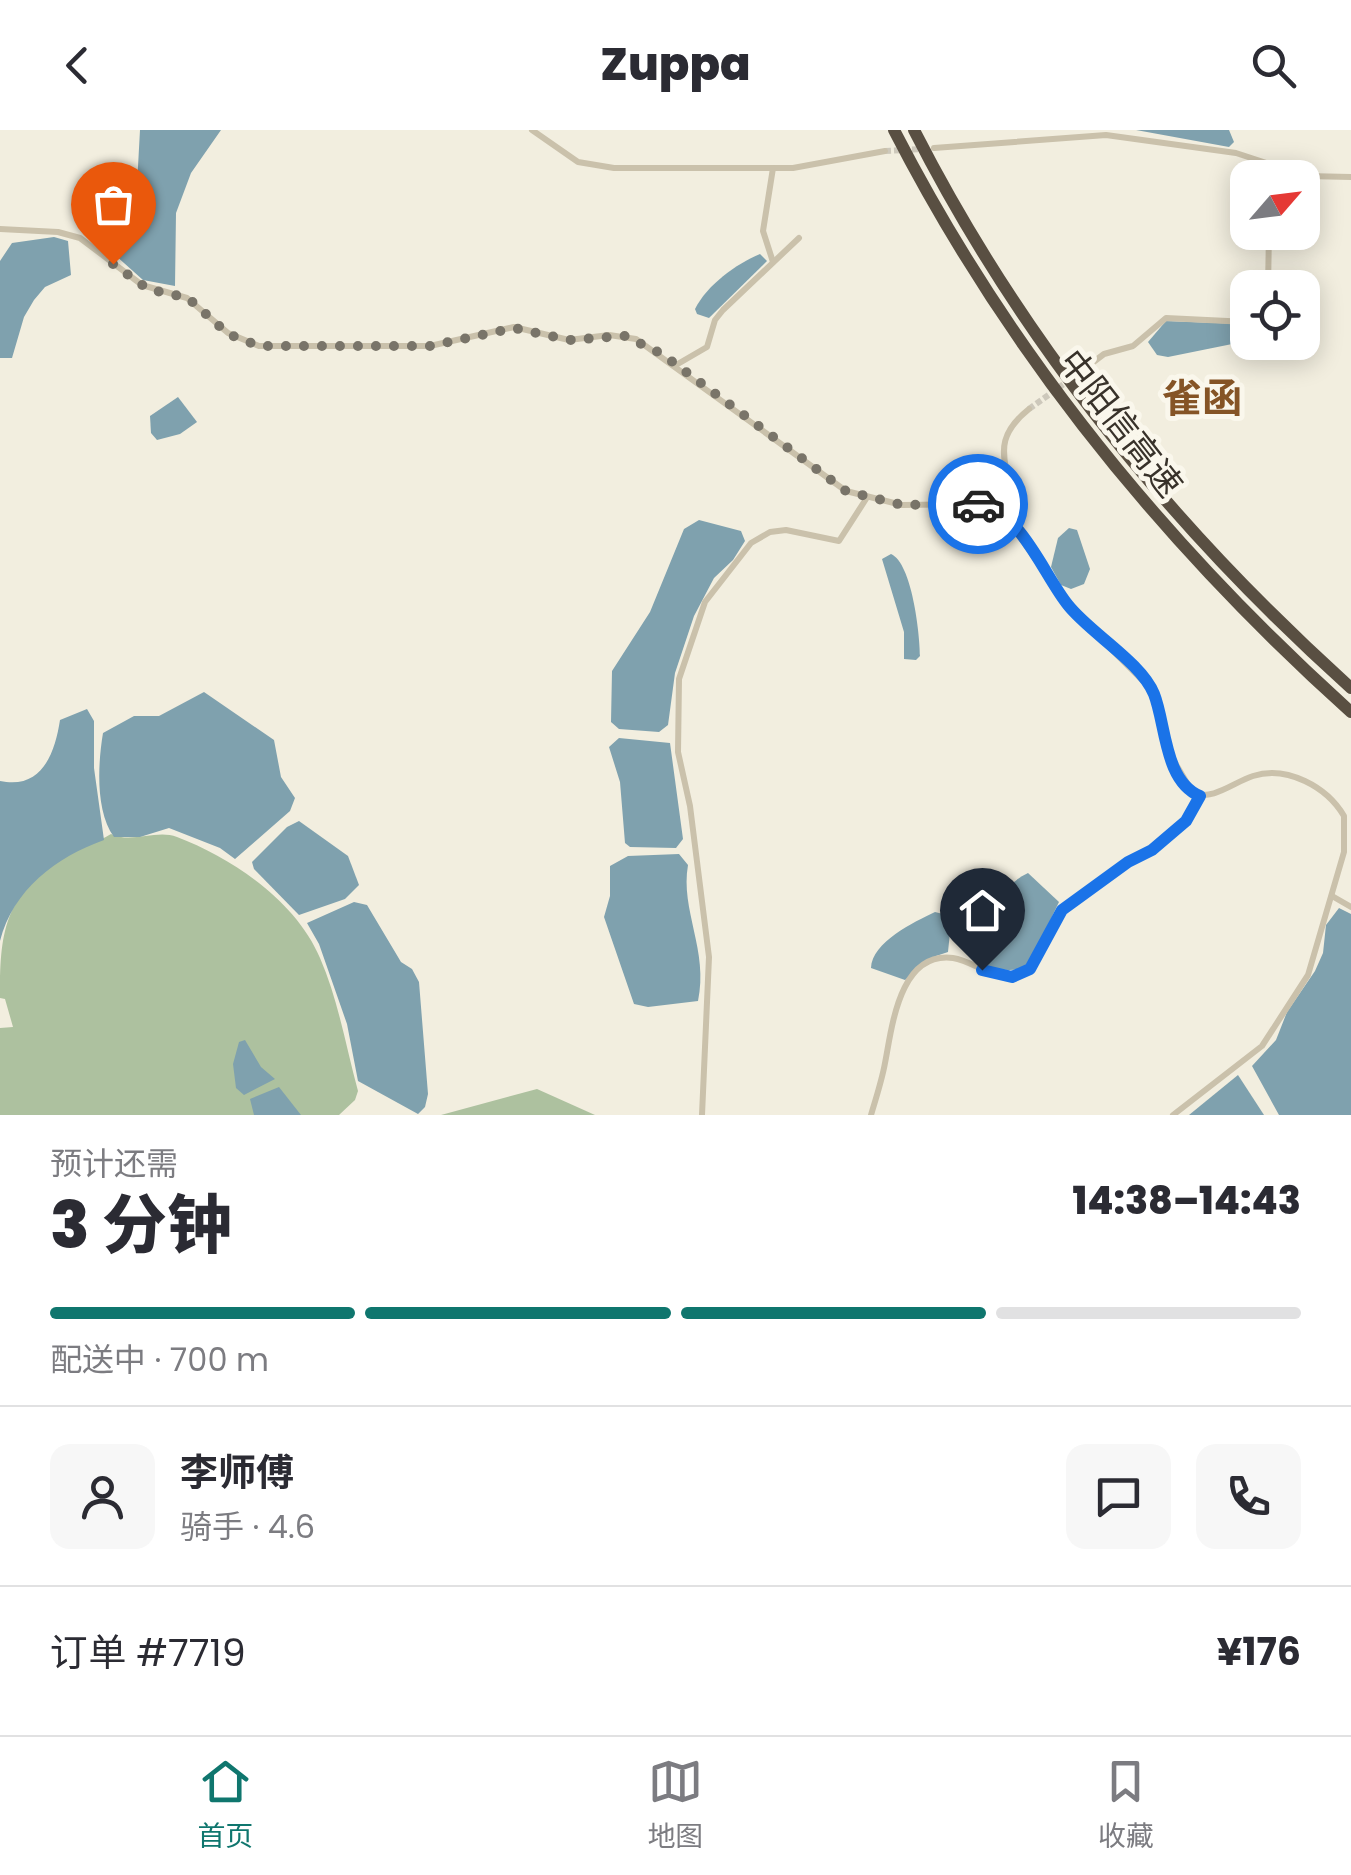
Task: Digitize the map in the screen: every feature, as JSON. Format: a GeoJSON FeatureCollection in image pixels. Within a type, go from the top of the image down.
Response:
{"type":"FeatureCollection","features":[{"type":"Feature","properties":{"kind":"highway","name":"中阳信高速"},"geometry":{"type":"LineString","coordinates":[[894,130],[982,286],[1104,452],[1207,574],[1351,712]]}},
{"type":"Feature","properties":{"kind":"highway","name":"中阳信高速"},"geometry":{"type":"LineString","coordinates":[[914,130],[997,276],[1118,441],[1220,562],[1351,688]]}},
{"type":"Feature","properties":{"kind":"street"},"geometry":{"type":"LineString","coordinates":[[532,130],[562,154],[585,165],[614,168],[815,166],[885,152]]}},
{"type":"Feature","properties":{"kind":"street"},"geometry":{"type":"LineString","coordinates":[[934,148],[1106,135],[1236,152],[1259,160]]}},
{"type":"Feature","properties":{"kind":"street"},"geometry":{"type":"LineString","coordinates":[[773,168],[763,231],[773,262]]}},
{"type":"Feature","properties":{"kind":"street"},"geometry":{"type":"LineString","coordinates":[[1320,176],[1351,177]]}},
{"type":"Feature","properties":{"kind":"street"},"geometry":{"type":"LineString","coordinates":[[0,229],[58,232],[80,238],[142,285],[188,298],[228,334],[259,346],[430,346],[514,328],[569,340],[625,336],[643,342],[829,480],[866,498],[902,505],[979,504],[1004,514],[1069,607],[1152,689],[1168,752],[1188,787],[1200,796]]}},
{"type":"Feature","properties":{"kind":"street"},"geometry":{"type":"LineString","coordinates":[[676,365],[706,347],[715,320],[799,238]]}},
{"type":"Feature","properties":{"kind":"street"},"geometry":{"type":"LineString","coordinates":[[1080,374],[1104,354],[1133,346],[1166,318],[1230,321]]}},
{"type":"Feature","properties":{"kind":"street"},"geometry":{"type":"LineString","coordinates":[[997,510],[1007,499],[1010,487],[1002,448],[1009,428],[1029,409]]}},
{"type":"Feature","properties":{"kind":"street"},"geometry":{"type":"LineString","coordinates":[[702,1115],[709,957],[690,806],[678,752],[679,679],[704,602],[751,543],[770,532],[795,530],[838,541],[866,498]]}},
{"type":"Feature","properties":{"kind":"street"},"geometry":{"type":"LineString","coordinates":[[871,1115],[895,1006],[908,980],[928,964],[949,958],[997,974],[1023,974],[1033,965],[1062,910],[1128,862],[1152,850],[1186,821],[1200,796],[1258,774],[1282,775],[1316,786],[1344,816],[1346,844],[1310,971],[1266,1041],[1230,1074],[1173,1115]]}},
{"type":"Feature","properties":{"kind":"street"},"geometry":{"type":"LineString","coordinates":[[1344,816],[1351,808]]}},
{"type":"Feature","properties":{"kind":"street"},"geometry":{"type":"LineString","coordinates":[[1332,896],[1351,906]]}},
{"type":"Feature","properties":{"kind":"green space"},"geometry":{"type":"Polygon","coordinates":[[[111,834],[127,838],[169,835],[198,846],[240,869],[295,918],[309,937],[326,974],[358,1091],[355,1100],[339,1115],[0,1115],[0,1028],[13,1027],[5,999],[0,998],[1,955],[9,918],[28,887],[43,872],[69,854],[111,834]]]}},
{"type":"Feature","properties":{"kind":"green space"},"geometry":{"type":"Polygon","coordinates":[[[537,1089],[595,1115],[441,1115],[537,1089]]]}},
{"type":"Feature","properties":{"kind":"water"},"geometry":{"type":"Polygon","coordinates":[[[140,130],[221,130],[191,173],[176,213],[175,286],[143,280],[105,246],[136,203],[140,130]]]}},
{"type":"Feature","properties":{"kind":"water"},"geometry":{"type":"Polygon","coordinates":[[[1136,130],[1229,130],[1234,142],[1229,147],[1136,130]]]}},
{"type":"Feature","properties":{"kind":"water"},"geometry":{"type":"Polygon","coordinates":[[[54,237],[68,241],[71,275],[45,287],[24,317],[12,358],[0,358],[0,261],[12,243],[54,237]]]}},
{"type":"Feature","properties":{"kind":"water"},"geometry":{"type":"Polygon","coordinates":[[[760,254],[767,261],[709,318],[697,314],[695,309],[700,300],[715,284],[732,269],[760,254]]]}},
{"type":"Feature","properties":{"kind":"water"},"geometry":{"type":"Polygon","coordinates":[[[1166,321],[1230,324],[1230,344],[1168,357],[1157,355],[1148,342],[1166,321]]]}},
{"type":"Feature","properties":{"kind":"water"},"geometry":{"type":"Polygon","coordinates":[[[178,397],[197,422],[180,434],[157,440],[151,433],[150,416],[178,397]]]}},
{"type":"Feature","properties":{"kind":"water"},"geometry":{"type":"Polygon","coordinates":[[[699,520],[741,531],[745,541],[733,560],[714,578],[694,616],[675,673],[668,725],[659,732],[619,729],[611,722],[612,671],[650,612],[684,529],[699,520]]]}},
{"type":"Feature","properties":{"kind":"water"},"geometry":{"type":"Polygon","coordinates":[[[1069,528],[1077,530],[1090,569],[1084,584],[1071,589],[1061,585],[1051,567],[1058,538],[1069,528]]]}},
{"type":"Feature","properties":{"kind":"water"},"geometry":{"type":"Polygon","coordinates":[[[891,554],[904,571],[913,600],[920,646],[916,660],[904,659],[904,632],[882,559],[891,554]]]}},
{"type":"Feature","properties":{"kind":"water"},"geometry":{"type":"Polygon","coordinates":[[[204,692],[274,740],[281,777],[295,798],[290,811],[235,859],[220,848],[169,828],[140,837],[114,837],[101,801],[103,733],[134,716],[159,716],[204,692]]]}},
{"type":"Feature","properties":{"kind":"water"},"geometry":{"type":"Polygon","coordinates":[[[87,709],[94,721],[94,768],[104,840],[69,856],[39,878],[15,906],[0,941],[0,781],[26,780],[36,774],[50,756],[60,720],[87,709]]]}},
{"type":"Feature","properties":{"kind":"water"},"geometry":{"type":"Polygon","coordinates":[[[619,738],[670,743],[683,839],[676,848],[630,847],[625,843],[620,782],[609,747],[619,738]]]}},
{"type":"Feature","properties":{"kind":"water"},"geometry":{"type":"Polygon","coordinates":[[[299,821],[348,856],[359,885],[345,899],[299,915],[254,869],[252,862],[287,827],[299,821]]]}},
{"type":"Feature","properties":{"kind":"water"},"geometry":{"type":"Polygon","coordinates":[[[679,854],[688,865],[688,898],[700,965],[698,1001],[648,1007],[634,1004],[604,917],[610,896],[610,866],[628,856],[679,854]]]}},
{"type":"Feature","properties":{"kind":"water"},"geometry":{"type":"Polygon","coordinates":[[[1028,873],[1059,902],[1028,966],[1007,970],[977,962],[972,958],[990,909],[1007,888],[1028,873]]]}},
{"type":"Feature","properties":{"kind":"water"},"geometry":{"type":"Polygon","coordinates":[[[354,902],[367,905],[401,962],[412,969],[419,982],[428,1094],[425,1107],[418,1114],[358,1081],[347,1024],[319,944],[307,923],[354,902]]]}},
{"type":"Feature","properties":{"kind":"water"},"geometry":{"type":"Polygon","coordinates":[[[1339,908],[1351,914],[1351,1115],[1279,1115],[1252,1066],[1276,1040],[1287,1012],[1315,971],[1323,953],[1326,925],[1339,908]]]}},
{"type":"Feature","properties":{"kind":"water"},"geometry":{"type":"Polygon","coordinates":[[[935,912],[947,915],[951,922],[948,952],[936,956],[905,980],[871,968],[886,941],[935,912]]]}},
{"type":"Feature","properties":{"kind":"water"},"geometry":{"type":"Polygon","coordinates":[[[245,1040],[261,1067],[275,1079],[244,1095],[236,1088],[233,1064],[239,1042],[245,1040]]]}},
{"type":"Feature","properties":{"kind":"water"},"geometry":{"type":"Polygon","coordinates":[[[1238,1075],[1264,1115],[1189,1115],[1238,1075]]]}},
{"type":"Feature","properties":{"kind":"water"},"geometry":{"type":"Polygon","coordinates":[[[279,1087],[301,1115],[254,1115],[250,1099],[279,1087]]]}},
{"type":"Feature","properties":{"kind":"tunnel"},"geometry":{"type":"LineString","coordinates":[[885,151],[923,149]]}},
{"type":"Feature","properties":{"kind":"tunnel"},"geometry":{"type":"LineString","coordinates":[[1029,409],[1079,373]]}},
{"type":"Feature","properties":{"kind":"way so far"},"geometry":{"type":"LineString","coordinates":[[113,264],[148,289],[188,298],[228,334],[272,348],[455,344],[514,328],[569,340],[608,334],[636,339],[856,496],[902,505],[978,504]]}},
{"type":"Feature","properties":{"kind":"district","name":"雀函"},"geometry":{"type":"Point","coordinates":[1202,398]}},
{"type":"Feature","properties":{"kind":"route"},"geometry":{"type":"LineString","coordinates":[[978,504],[1004,514],[1069,607],[1152,689],[1168,752],[1188,787],[1200,796],[1186,821],[1152,850],[1128,862],[1062,910],[1030,969],[1012,977],[982,970]]}}]}
